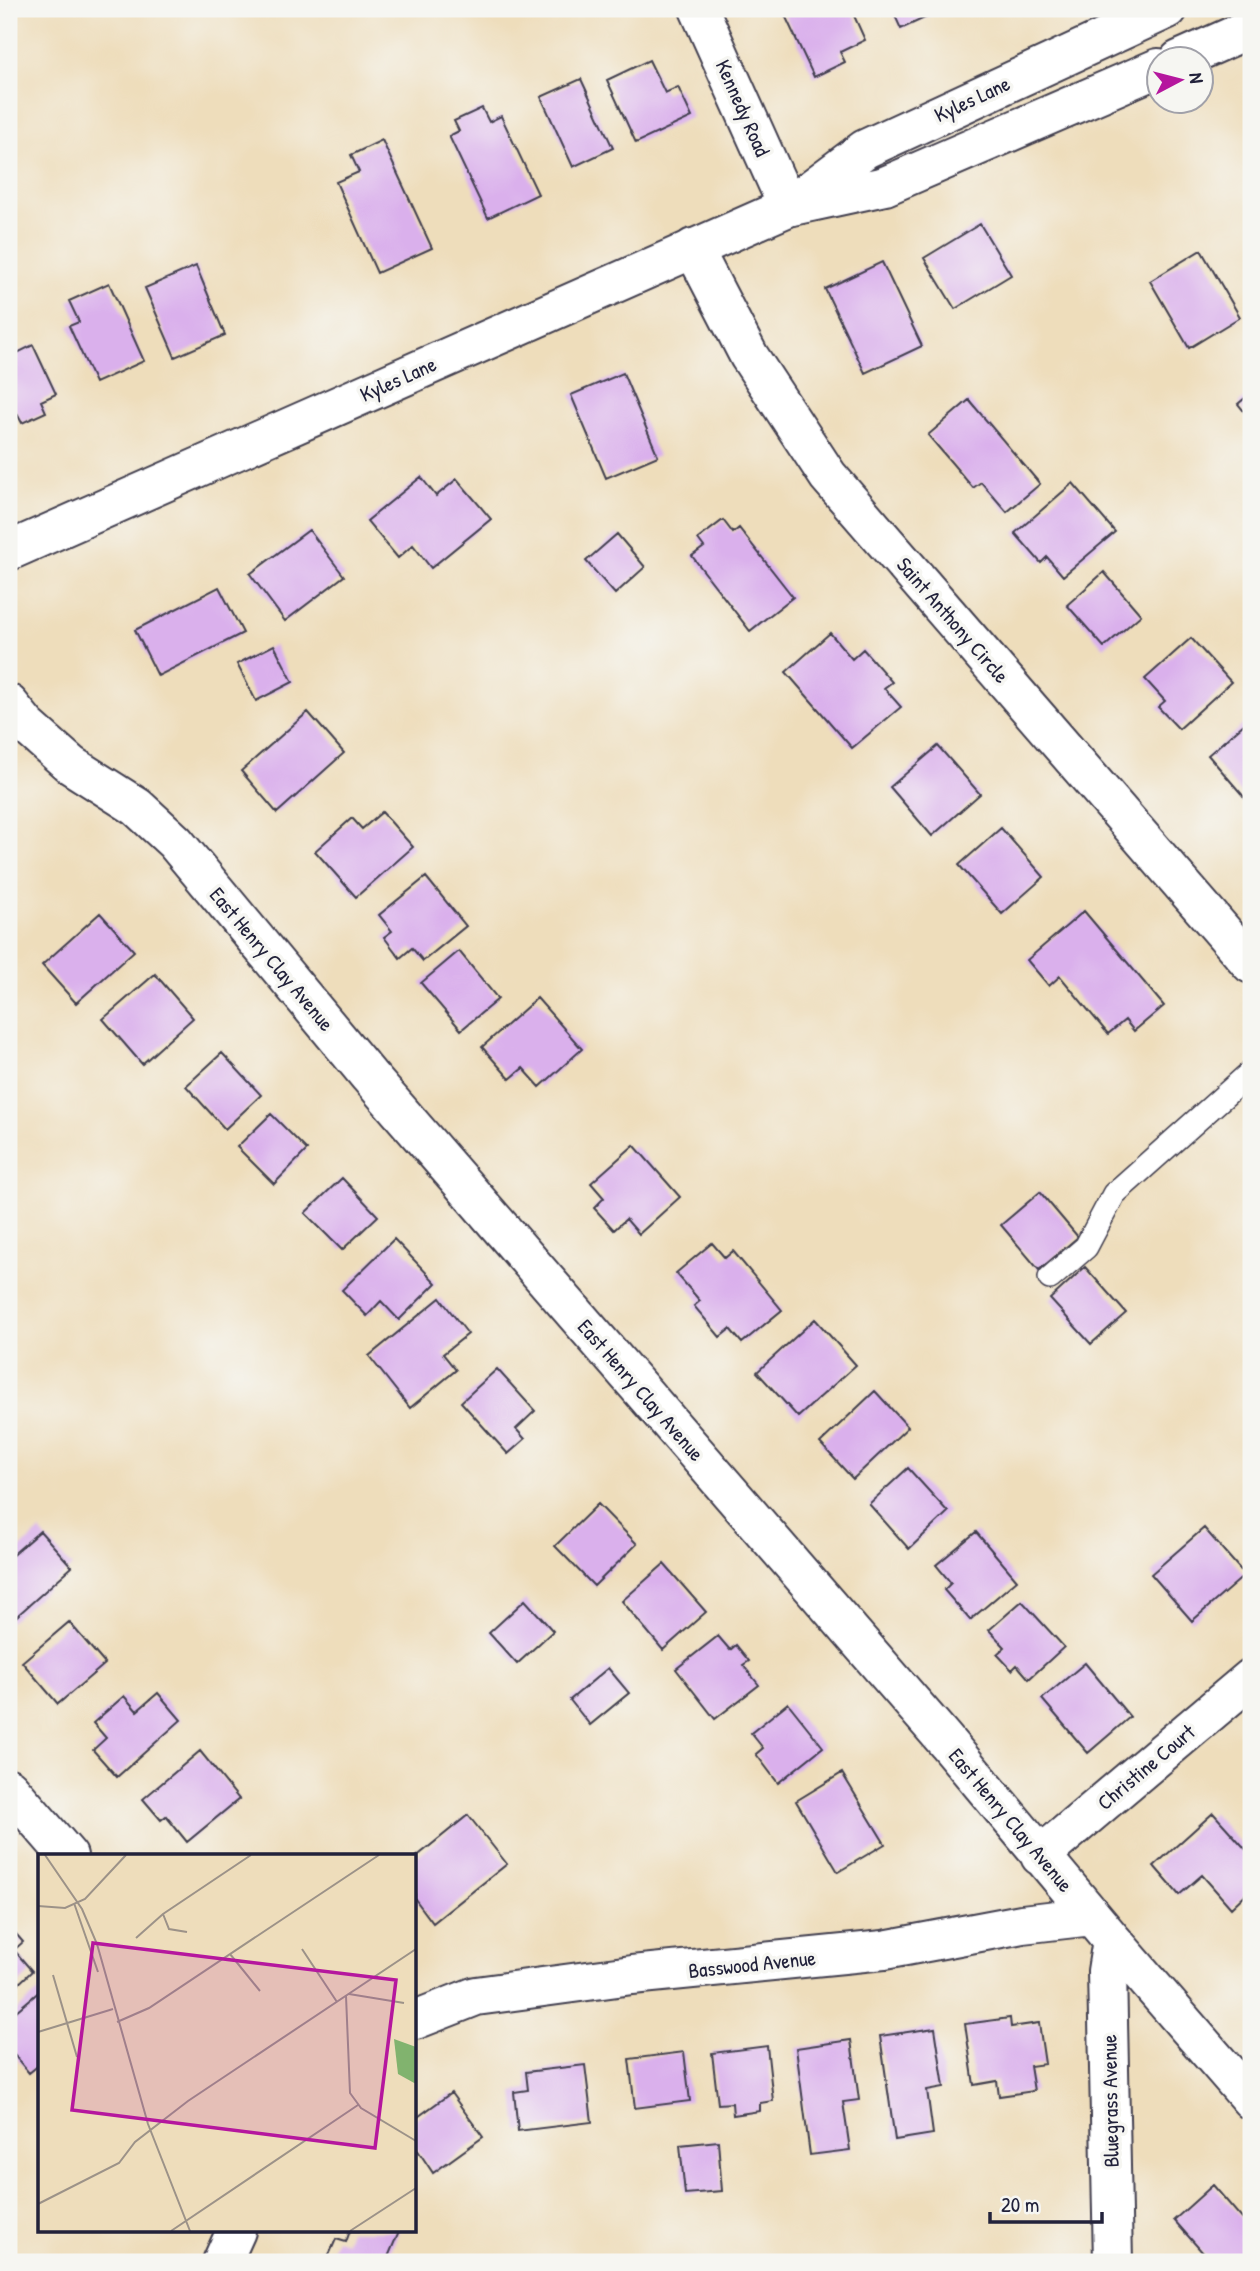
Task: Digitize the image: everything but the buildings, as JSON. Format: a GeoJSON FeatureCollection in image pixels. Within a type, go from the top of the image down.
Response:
{"type":"FeatureCollection","features":[{"type":"Feature","properties":{"kind":"street","name":"Kennedy Road"},"geometry":{"type":"LineString","coordinates":[[699,9],[788,207]]}},
{"type":"Feature","properties":{"kind":"street","name":"Kyles Lane"},"geometry":{"type":"LineString","coordinates":[[788,207],[865,149],[1168,9]]}},
{"type":"Feature","properties":{"kind":"street"},"geometry":{"type":"LineString","coordinates":[[1212,46],[1251,29]]}},
{"type":"Feature","properties":{"kind":"street","name":"Kyles Lane"},"geometry":{"type":"LineString","coordinates":[[9,551],[788,207],[885,186],[1144,74]]}},
{"type":"Feature","properties":{"kind":"street","name":"Saint Anthony Circle"},"geometry":{"type":"LineString","coordinates":[[693,248],[749,356],[828,476],[1251,964]]}},
{"type":"Feature","properties":{"kind":"street","name":"East Henry Clay Avenue"},"geometry":{"type":"LineString","coordinates":[[9,704],[27,726],[71,765],[137,807],[175,842],[369,1076],[943,1738],[1040,1856],[1251,2100]]}},
{"type":"Feature","properties":{"kind":"street","name":"Christine Court"},"geometry":{"type":"LineString","coordinates":[[1040,1856],[1251,1678]]}},
{"type":"Feature","properties":{"kind":"street"},"geometry":{"type":"LineString","coordinates":[[9,1788],[66,1854]]}},
{"type":"Feature","properties":{"kind":"street","name":"Basswood Avenue"},"geometry":{"type":"LineString","coordinates":[[416,2021],[476,1996],[632,1975],[884,1950],[1022,1924],[1102,1928]]}},
{"type":"Feature","properties":{"kind":"street","name":"Bluegrass Avenue"},"geometry":{"type":"LineString","coordinates":[[1102,1928],[1107,1971],[1113,2262]]}},
{"type":"Feature","properties":{"kind":"street"},"geometry":{"type":"LineString","coordinates":[[222,2262],[236,2232]]}},
{"type":"Feature","properties":{"kind":"lane"},"geometry":{"type":"LineString","coordinates":[[1050,1278],[1086,1247],[1114,1194],[1251,1072]]}}]}
